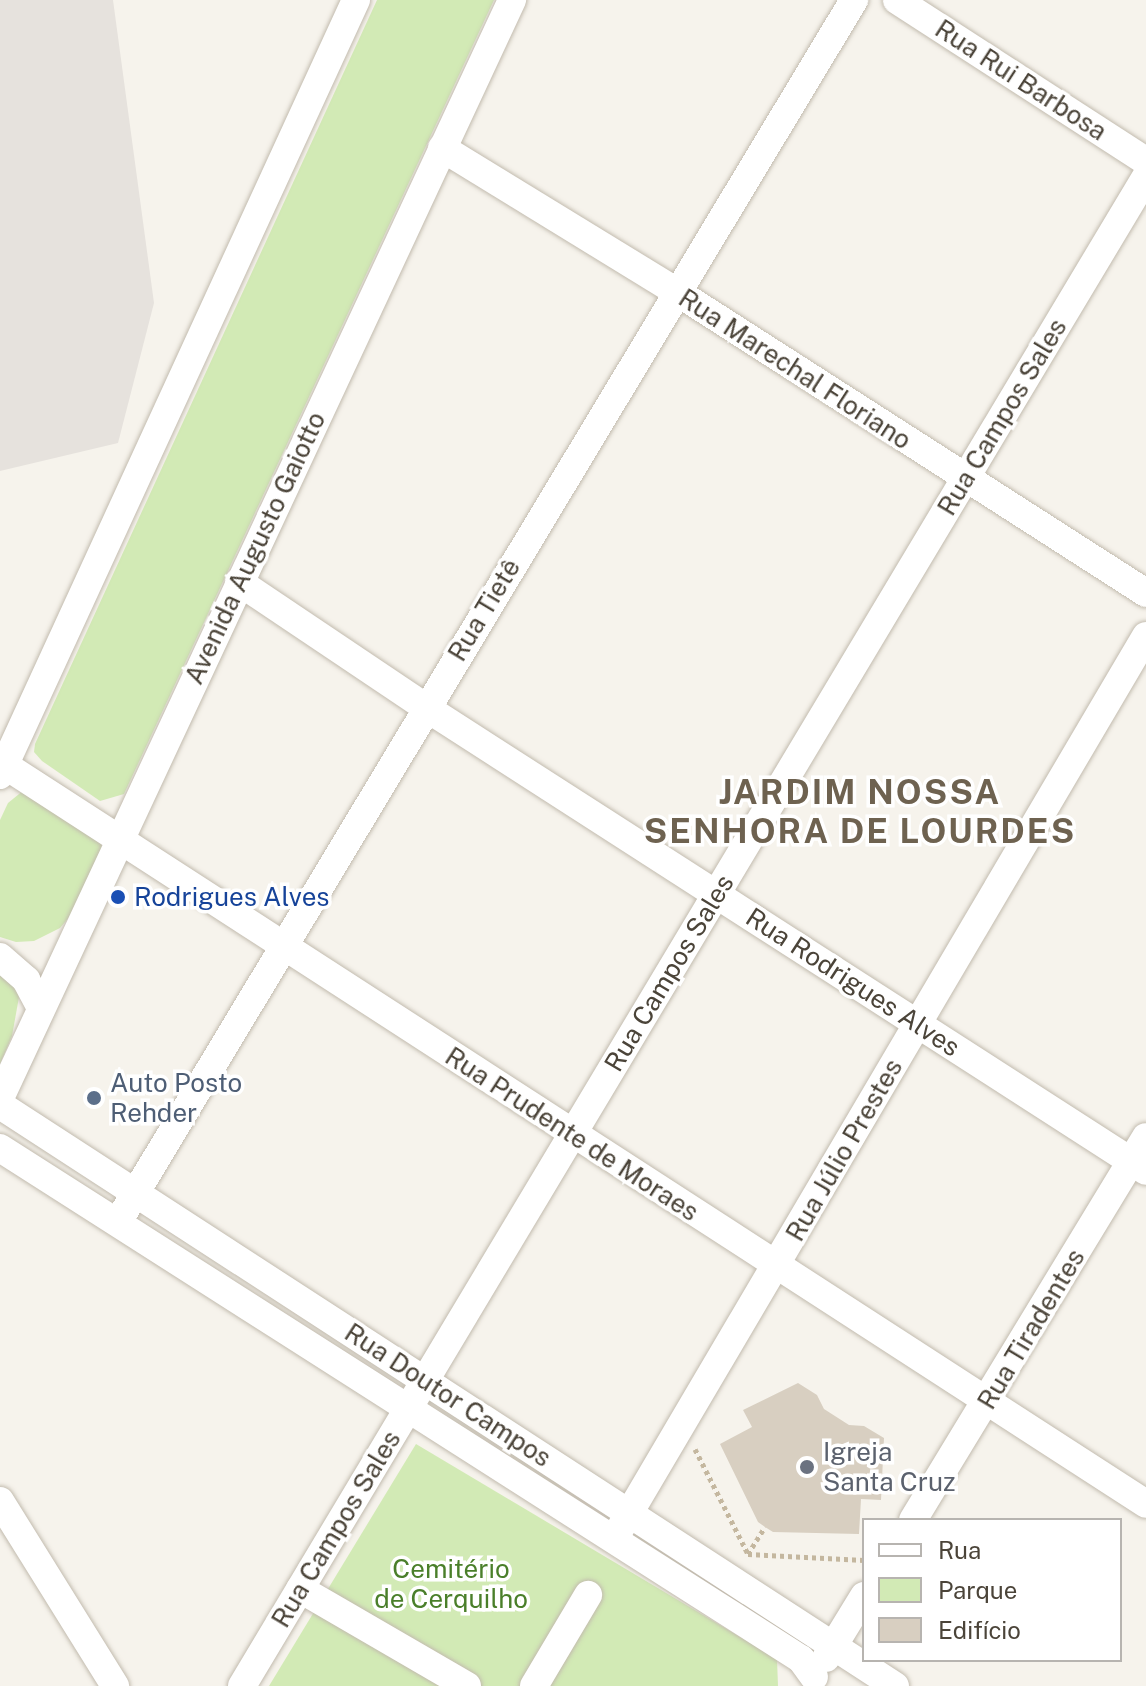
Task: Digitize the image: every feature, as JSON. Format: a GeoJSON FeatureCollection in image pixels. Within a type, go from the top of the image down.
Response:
{"type":"FeatureCollection","features":[{"type":"Feature","properties":{"kind":"street"},"geometry":{"type":"LineString","coordinates":[[2,768],[356,0]]}},
{"type":"Feature","properties":{"kind":"street","name":"Avenida Augusto Gaiotto"},"geometry":{"type":"LineString","coordinates":[[0,1098],[119,837],[512,0]]}},
{"type":"Feature","properties":{"kind":"street","name":"Rua Tietê"},"geometry":{"type":"LineString","coordinates":[[118,1222],[425,707],[854,0]]}},
{"type":"Feature","properties":{"kind":"street","name":"Rua Rui Barbosa"},"geometry":{"type":"LineString","coordinates":[[897,0],[1146,161]]}},
{"type":"Feature","properties":{"kind":"street","name":"Rua Marechal Floriano"},"geometry":{"type":"LineString","coordinates":[[442,148],[677,292],[1146,593]]}},
{"type":"Feature","properties":{"kind":"street","name":"Rua Campos Sales"},"geometry":{"type":"LineString","coordinates":[[242,1686],[1146,177]]}},
{"type":"Feature","properties":{"kind":"street","name":"Rua Rodrigues Alves"},"geometry":{"type":"LineString","coordinates":[[239,582],[425,707],[1139,1166]]}},
{"type":"Feature","properties":{"kind":"street","name":"Rua Júlio Prestes"},"geometry":{"type":"LineString","coordinates":[[614,1539],[1146,636]]}},
{"type":"Feature","properties":{"kind":"street","name":"Rua Prudente de Moraes"},"geometry":{"type":"LineString","coordinates":[[2,768],[119,837],[283,947],[1146,1504]]}},
{"type":"Feature","properties":{"kind":"street"},"geometry":{"type":"LineString","coordinates":[[0,957],[26,980],[41,1008]]}},
{"type":"Feature","properties":{"kind":"street","name":"Rua Doutor Campos"},"geometry":{"type":"LineString","coordinates":[[0,1105],[895,1686]]}},
{"type":"Feature","properties":{"kind":"street","name":"Rua Tiradentes"},"geometry":{"type":"LineString","coordinates":[[914,1518],[1139,1166],[1146,1137]]}},
{"type":"Feature","properties":{"kind":"street","name":"Rua Doutor Campos"},"geometry":{"type":"LineString","coordinates":[[0,1148],[801,1659],[811,1682]]}},
{"type":"Feature","properties":{"kind":"street"},"geometry":{"type":"LineString","coordinates":[[0,1501],[115,1686]]}},
{"type":"Feature","properties":{"kind":"street"},"geometry":{"type":"LineString","coordinates":[[300,1589],[467,1686]]}},
{"type":"Feature","properties":{"kind":"street"},"geometry":{"type":"LineString","coordinates":[[534,1686],[588,1595]]}},
{"type":"Feature","properties":{"kind":"street"},"geometry":{"type":"LineString","coordinates":[[811,1682],[862,1599]]}},
{"type":"Feature","properties":{"kind":"path"},"geometry":{"type":"LineString","coordinates":[[676,1433],[692,1444],[748,1554]]}},
{"type":"Feature","properties":{"kind":"path"},"geometry":{"type":"LineString","coordinates":[[732,1579],[765,1527]]}},
{"type":"Feature","properties":{"kind":"path"},"geometry":{"type":"LineString","coordinates":[[748,1554],[862,1560]]}},
{"type":"Feature","properties":{"kind":"shaded area"},"geometry":{"type":"Polygon","coordinates":[[[0,0],[113,0],[154,303],[118,443],[0,471],[0,0]]]}},
{"type":"Feature","properties":{"kind":"green space"},"geometry":{"type":"Polygon","coordinates":[[[377,0],[494,0],[124,794],[100,801],[42,761],[34,752],[35,744],[377,0]]]}},
{"type":"Feature","properties":{"kind":"green space"},"geometry":{"type":"Polygon","coordinates":[[[24,790],[101,840],[102,849],[71,915],[60,928],[34,941],[16,942],[0,937],[0,820],[8,803],[24,790]]]}},
{"type":"Feature","properties":{"kind":"green space"},"geometry":{"type":"Polygon","coordinates":[[[0,967],[13,980],[19,997],[12,1036],[0,1064],[0,967]]]}},
{"type":"Feature","properties":{"kind":"green space","name":"Cemitério de Cerquilho"},"geometry":{"type":"Polygon","coordinates":[[[416,1444],[777,1659],[778,1686],[269,1686],[416,1444]]]}},
{"type":"Feature","properties":{"kind":"building","name":"Igreja Santa Cruz"},"geometry":{"type":"Polygon","coordinates":[[[798,1383],[817,1395],[824,1409],[849,1425],[864,1426],[884,1438],[881,1500],[861,1499],[859,1534],[773,1532],[765,1527],[758,1522],[720,1444],[752,1427],[743,1410],[798,1383]]]}},
{"type":"Feature","properties":{"kind":"place","name":"Rodrigues Alves"},"geometry":{"type":"Point","coordinates":[118,897]}},
{"type":"Feature","properties":{"kind":"place","name":"Auto Posto Rehder"},"geometry":{"type":"Point","coordinates":[94,1098]}},
{"type":"Feature","properties":{"kind":"place","name":"Igreja Santa Cruz"},"geometry":{"type":"Point","coordinates":[807,1467]}},
{"type":"Feature","properties":{"kind":"district","name":"JARDIM NOSSA SENHORA DE LOURDES"},"geometry":{"type":"Point","coordinates":[860,812]}}]}
